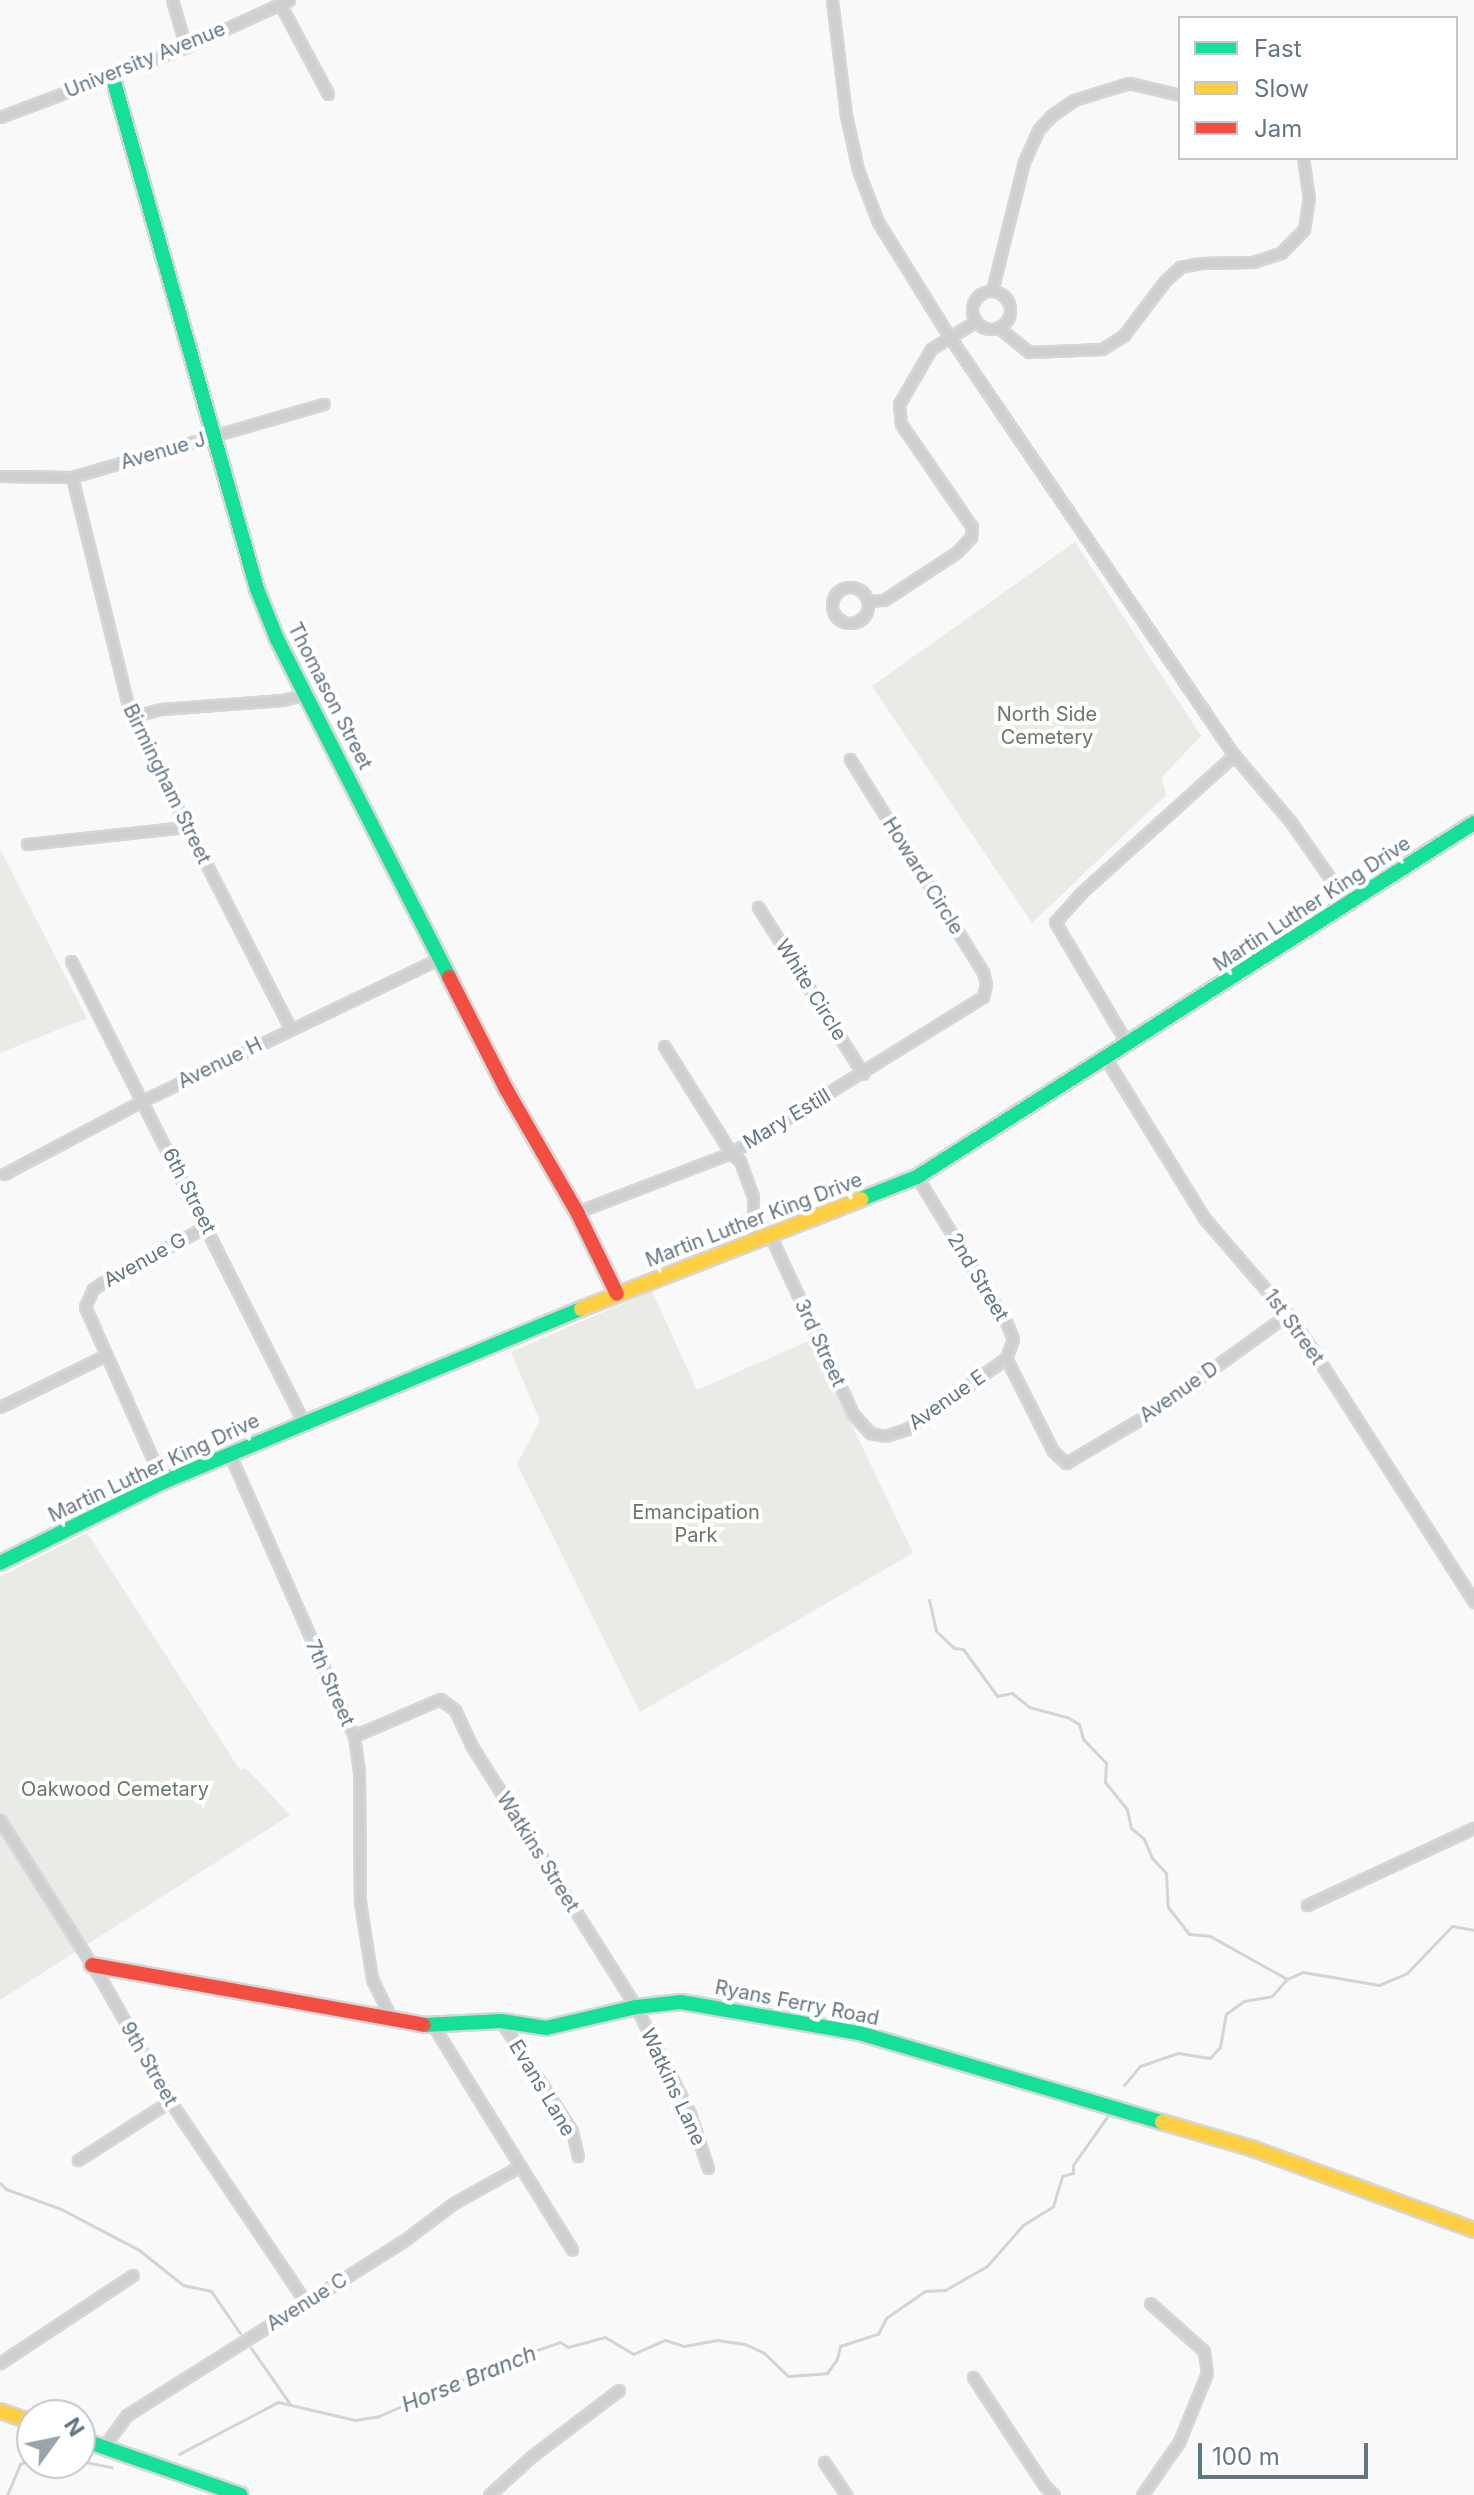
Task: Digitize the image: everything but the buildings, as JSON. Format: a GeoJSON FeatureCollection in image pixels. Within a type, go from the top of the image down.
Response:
{"type":"FeatureCollection","features":[{"type":"Feature","properties":{"kind":"street"},"geometry":{"type":"LineString","coordinates":[[172,0],[186,47]]}},
{"type":"Feature","properties":{"kind":"street"},"geometry":{"type":"LineString","coordinates":[[832,0],[846,115],[858,170],[878,222],[949,336],[1234,755],[1290,821],[1349,905]]}},
{"type":"Feature","properties":{"kind":"street"},"geometry":{"type":"LineString","coordinates":[[285,2],[328,94]]}},
{"type":"Feature","properties":{"kind":"street","name":"University Avenue"},"geometry":{"type":"LineString","coordinates":[[0,117],[186,47],[285,2]]}},
{"type":"Feature","properties":{"kind":"street","name":"Thomason Street"},"geometry":{"type":"LineString","coordinates":[[112,75],[212,437],[257,589],[277,639],[506,1089],[577,1212],[617,1294]]}},
{"type":"Feature","properties":{"kind":"street"},"geometry":{"type":"LineString","coordinates":[[992,291],[1024,162],[1034,136],[1051,116],[1074,100],[1129,83],[1178,95]]}},
{"type":"Feature","properties":{"kind":"street"},"geometry":{"type":"LineString","coordinates":[[998,327],[1029,352],[1102,349],[1124,335],[1165,281],[1180,267],[1201,263],[1253,262],[1281,253],[1304,229],[1309,199],[1303,160]]}},
{"type":"Feature","properties":{"kind":"street"},"geometry":{"type":"LineString","coordinates":[[992,291],[1003,296],[1009,307],[1007,319],[998,327],[986,328],[976,321],[972,310],[976,298],[992,291]]}},
{"type":"Feature","properties":{"kind":"street"},"geometry":{"type":"LineString","coordinates":[[868,601],[884,600],[957,552],[971,537],[972,527],[899,416],[899,404],[931,349],[976,321]]}},
{"type":"Feature","properties":{"kind":"street","name":"Avenue J"},"geometry":{"type":"LineString","coordinates":[[0,476],[72,477],[324,404]]}},
{"type":"Feature","properties":{"kind":"street","name":"Birmingham Street"},"geometry":{"type":"LineString","coordinates":[[72,477],[131,717],[291,1029]]}},
{"type":"Feature","properties":{"kind":"street"},"geometry":{"type":"LineString","coordinates":[[131,717],[161,709],[283,700],[305,694]]}},
{"type":"Feature","properties":{"kind":"street"},"geometry":{"type":"LineString","coordinates":[[1128,1045],[1055,922],[1082,892],[1234,755]]}},
{"type":"Feature","properties":{"kind":"street","name":"Howard Circle"},"geometry":{"type":"LineString","coordinates":[[850,759],[983,972],[986,984],[983,997]]}},
{"type":"Feature","properties":{"kind":"street","name":"Martin Luther King Drive"},"geometry":{"type":"LineString","coordinates":[[0,1563],[163,1482],[617,1294],[917,1177],[1474,823]]}},
{"type":"Feature","properties":{"kind":"street"},"geometry":{"type":"LineString","coordinates":[[27,844],[186,827]]}},
{"type":"Feature","properties":{"kind":"street","name":"White Circle"},"geometry":{"type":"LineString","coordinates":[[758,907],[863,1074]]}},
{"type":"Feature","properties":{"kind":"street","name":"Avenue H"},"geometry":{"type":"LineString","coordinates":[[4,1174],[142,1101],[440,958]]}},
{"type":"Feature","properties":{"kind":"street","name":"6th Street"},"geometry":{"type":"LineString","coordinates":[[71,961],[304,1423]]}},
{"type":"Feature","properties":{"kind":"street","name":"Mary Estill"},"geometry":{"type":"LineString","coordinates":[[577,1212],[731,1153],[983,997]]}},
{"type":"Feature","properties":{"kind":"street"},"geometry":{"type":"LineString","coordinates":[[664,1046],[731,1153],[740,1161],[753,1197],[753,1242]]}},
{"type":"Feature","properties":{"kind":"street","name":"1st Street"},"geometry":{"type":"LineString","coordinates":[[1106,1059],[1205,1219],[1288,1314],[1474,1602]]}},
{"type":"Feature","properties":{"kind":"street","name":"2nd Street"},"geometry":{"type":"LineString","coordinates":[[917,1177],[1007,1324],[1013,1339],[1006,1358],[1053,1451],[1066,1463]]}},
{"type":"Feature","properties":{"kind":"street","name":"Avenue G"},"geometry":{"type":"LineString","coordinates":[[104,1356],[87,1317],[86,1299],[102,1283],[207,1226]]}},
{"type":"Feature","properties":{"kind":"street","name":"3rd Street"},"geometry":{"type":"LineString","coordinates":[[770,1235],[853,1414],[870,1433],[885,1436]]}},
{"type":"Feature","properties":{"kind":"street","name":"Avenue D"},"geometry":{"type":"LineString","coordinates":[[1066,1463],[1154,1411],[1288,1314]]}},
{"type":"Feature","properties":{"kind":"street"},"geometry":{"type":"LineString","coordinates":[[0,1407],[104,1356],[163,1482]]}},
{"type":"Feature","properties":{"kind":"street","name":"Avenue E"},"geometry":{"type":"LineString","coordinates":[[885,1436],[907,1429],[1006,1358]]}},
{"type":"Feature","properties":{"kind":"street","name":"7th Street"},"geometry":{"type":"LineString","coordinates":[[230,1455],[354,1736],[359,1771],[360,1902],[372,1979],[391,2018]]}},
{"type":"Feature","properties":{"kind":"street","name":"Watkins Street"},"geometry":{"type":"LineString","coordinates":[[354,1736],[440,1699],[455,1710],[471,1745],[636,2007]]}},
{"type":"Feature","properties":{"kind":"street","name":"9th Street"},"geometry":{"type":"LineString","coordinates":[[0,1820],[92,1965],[170,2101],[306,2303]]}},
{"type":"Feature","properties":{"kind":"street"},"geometry":{"type":"LineString","coordinates":[[1307,1905],[1474,1828]]}},
{"type":"Feature","properties":{"kind":"street","name":"Ryans Ferry Road"},"geometry":{"type":"LineString","coordinates":[[92,1965],[434,2027],[501,2021],[546,2028],[636,2007],[681,2002],[859,2033],[1254,2149],[1474,2230]]}},
{"type":"Feature","properties":{"kind":"street","name":"Watkins Lane"},"geometry":{"type":"LineString","coordinates":[[636,2007],[690,2114],[708,2168]]}},
{"type":"Feature","properties":{"kind":"street","name":"Evans Lane"},"geometry":{"type":"LineString","coordinates":[[501,2021],[572,2131],[578,2156]]}},
{"type":"Feature","properties":{"kind":"street"},"geometry":{"type":"LineString","coordinates":[[434,2027],[572,2250]]}},
{"type":"Feature","properties":{"kind":"street"},"geometry":{"type":"LineString","coordinates":[[78,2160],[170,2101]]}},
{"type":"Feature","properties":{"kind":"street","name":"Avenue C"},"geometry":{"type":"LineString","coordinates":[[103,2447],[127,2415],[402,2242],[454,2203],[520,2166]]}},
{"type":"Feature","properties":{"kind":"street"},"geometry":{"type":"LineString","coordinates":[[0,2363],[133,2275]]}},
{"type":"Feature","properties":{"kind":"street"},"geometry":{"type":"LineString","coordinates":[[1142,2495],[1179,2442],[1207,2373],[1204,2351],[1150,2303]]}},
{"type":"Feature","properties":{"kind":"street"},"geometry":{"type":"LineString","coordinates":[[973,2377],[1044,2485],[1054,2495]]}},
{"type":"Feature","properties":{"kind":"street"},"geometry":{"type":"LineString","coordinates":[[489,2495],[532,2456],[619,2390]]}},
{"type":"Feature","properties":{"kind":"street"},"geometry":{"type":"LineString","coordinates":[[96,2445],[241,2495]]}},
{"type":"Feature","properties":{"kind":"street"},"geometry":{"type":"LineString","coordinates":[[824,2462],[846,2495]]}},
{"type":"Feature","properties":{"kind":"green space","name":"North Side Cemetery"},"geometry":{"type":"Polygon","coordinates":[[[1075,542],[1201,736],[1162,777],[1166,795],[1032,923],[872,686],[1075,542]]]}},
{"type":"Feature","properties":{"kind":"green space"},"geometry":{"type":"Polygon","coordinates":[[[0,849],[87,1018],[0,1053],[0,849]]]}},
{"type":"Feature","properties":{"kind":"green space","name":"Emancipation Park"},"geometry":{"type":"Polygon","coordinates":[[[652,1291],[697,1390],[811,1340],[913,1553],[640,1712],[517,1464],[540,1421],[511,1352],[652,1291]]]}},
{"type":"Feature","properties":{"kind":"green space","name":"Oakwood Cemetary"},"geometry":{"type":"Polygon","coordinates":[[[87,1533],[240,1770],[246,1768],[290,1815],[0,2000],[0,1577],[87,1533]]]}},
{"type":"Feature","properties":{"kind":"waterway"},"geometry":{"type":"LineString","coordinates":[[929,1600],[936,1631],[954,1648],[963,1649],[997,1696],[1012,1693],[1029,1707],[1067,1717],[1079,1724],[1083,1739],[1106,1763],[1105,1782],[1127,1809],[1131,1828],[1144,1839],[1152,1858],[1166,1873],[1168,1907],[1189,1934],[1210,1936],[1287,1979]]}},
{"type":"Feature","properties":{"kind":"waterway","name":"Horse Branch"},"geometry":{"type":"LineString","coordinates":[[1124,2085],[1140,2066],[1178,2053],[1210,2058],[1220,2047],[1226,2014],[1244,2001],[1272,1996],[1287,1979],[1303,1972],[1379,1985],[1407,1973],[1452,1926],[1474,1930]]}},
{"type":"Feature","properties":{"kind":"waterway","name":"Horse Branch"},"geometry":{"type":"LineString","coordinates":[[179,2454],[278,2402],[355,2420],[379,2416],[502,2362],[560,2342],[568,2347],[605,2337],[633,2354],[665,2340],[684,2346],[717,2340],[745,2344],[764,2353],[788,2376],[827,2373],[837,2359],[840,2346],[878,2334],[886,2318],[925,2291],[945,2290],[987,2266],[1023,2225],[1053,2206],[1062,2176],[1073,2173],[1073,2165],[1107,2117]]}},
{"type":"Feature","properties":{"kind":"waterway"},"geometry":{"type":"LineString","coordinates":[[0,2183],[6,2189],[61,2209],[139,2250],[183,2285],[211,2291],[240,2333]]}},
{"type":"Feature","properties":{"kind":"waterway"},"geometry":{"type":"LineString","coordinates":[[251,2348],[290,2404]]}},
{"type":"Feature","properties":{"kind":"waterway","name":"Horse Branch"},"geometry":{"type":"LineString","coordinates":[[96,2464],[111,2467]]}},
{"type":"Feature","properties":{"kind":"waterway","name":"Horse Branch"},"geometry":{"type":"LineString","coordinates":[[7,2495],[16,2474]]}},
{"type":"Feature","properties":{"kind":"traffic: fast"},"geometry":{"type":"LineString","coordinates":[[112,75],[257,589],[277,639],[449,977]]}},
{"type":"Feature","properties":{"kind":"traffic: fast"},"geometry":{"type":"LineString","coordinates":[[861,1199],[917,1177],[1474,823]]}},
{"type":"Feature","properties":{"kind":"traffic: fast"},"geometry":{"type":"LineString","coordinates":[[0,1563],[163,1482],[581,1309]]}},
{"type":"Feature","properties":{"kind":"traffic: fast"},"geometry":{"type":"LineString","coordinates":[[424,2025],[501,2021],[546,2028],[636,2007],[681,2002],[859,2033],[1162,2122]]}},
{"type":"Feature","properties":{"kind":"traffic: fast"},"geometry":{"type":"LineString","coordinates":[[96,2445],[241,2495]]}},
{"type":"Feature","properties":{"kind":"traffic: slow"},"geometry":{"type":"LineString","coordinates":[[581,1309],[861,1199]]}},
{"type":"Feature","properties":{"kind":"traffic: slow"},"geometry":{"type":"LineString","coordinates":[[1162,2122],[1254,2149],[1474,2230]]}},
{"type":"Feature","properties":{"kind":"traffic: slow"},"geometry":{"type":"LineString","coordinates":[[0,2411],[16,2416]]}},
{"type":"Feature","properties":{"kind":"traffic: jam"},"geometry":{"type":"LineString","coordinates":[[449,977],[506,1089],[577,1212],[617,1294]]}},
{"type":"Feature","properties":{"kind":"traffic: jam"},"geometry":{"type":"LineString","coordinates":[[92,1965],[424,2025]]}}]}
